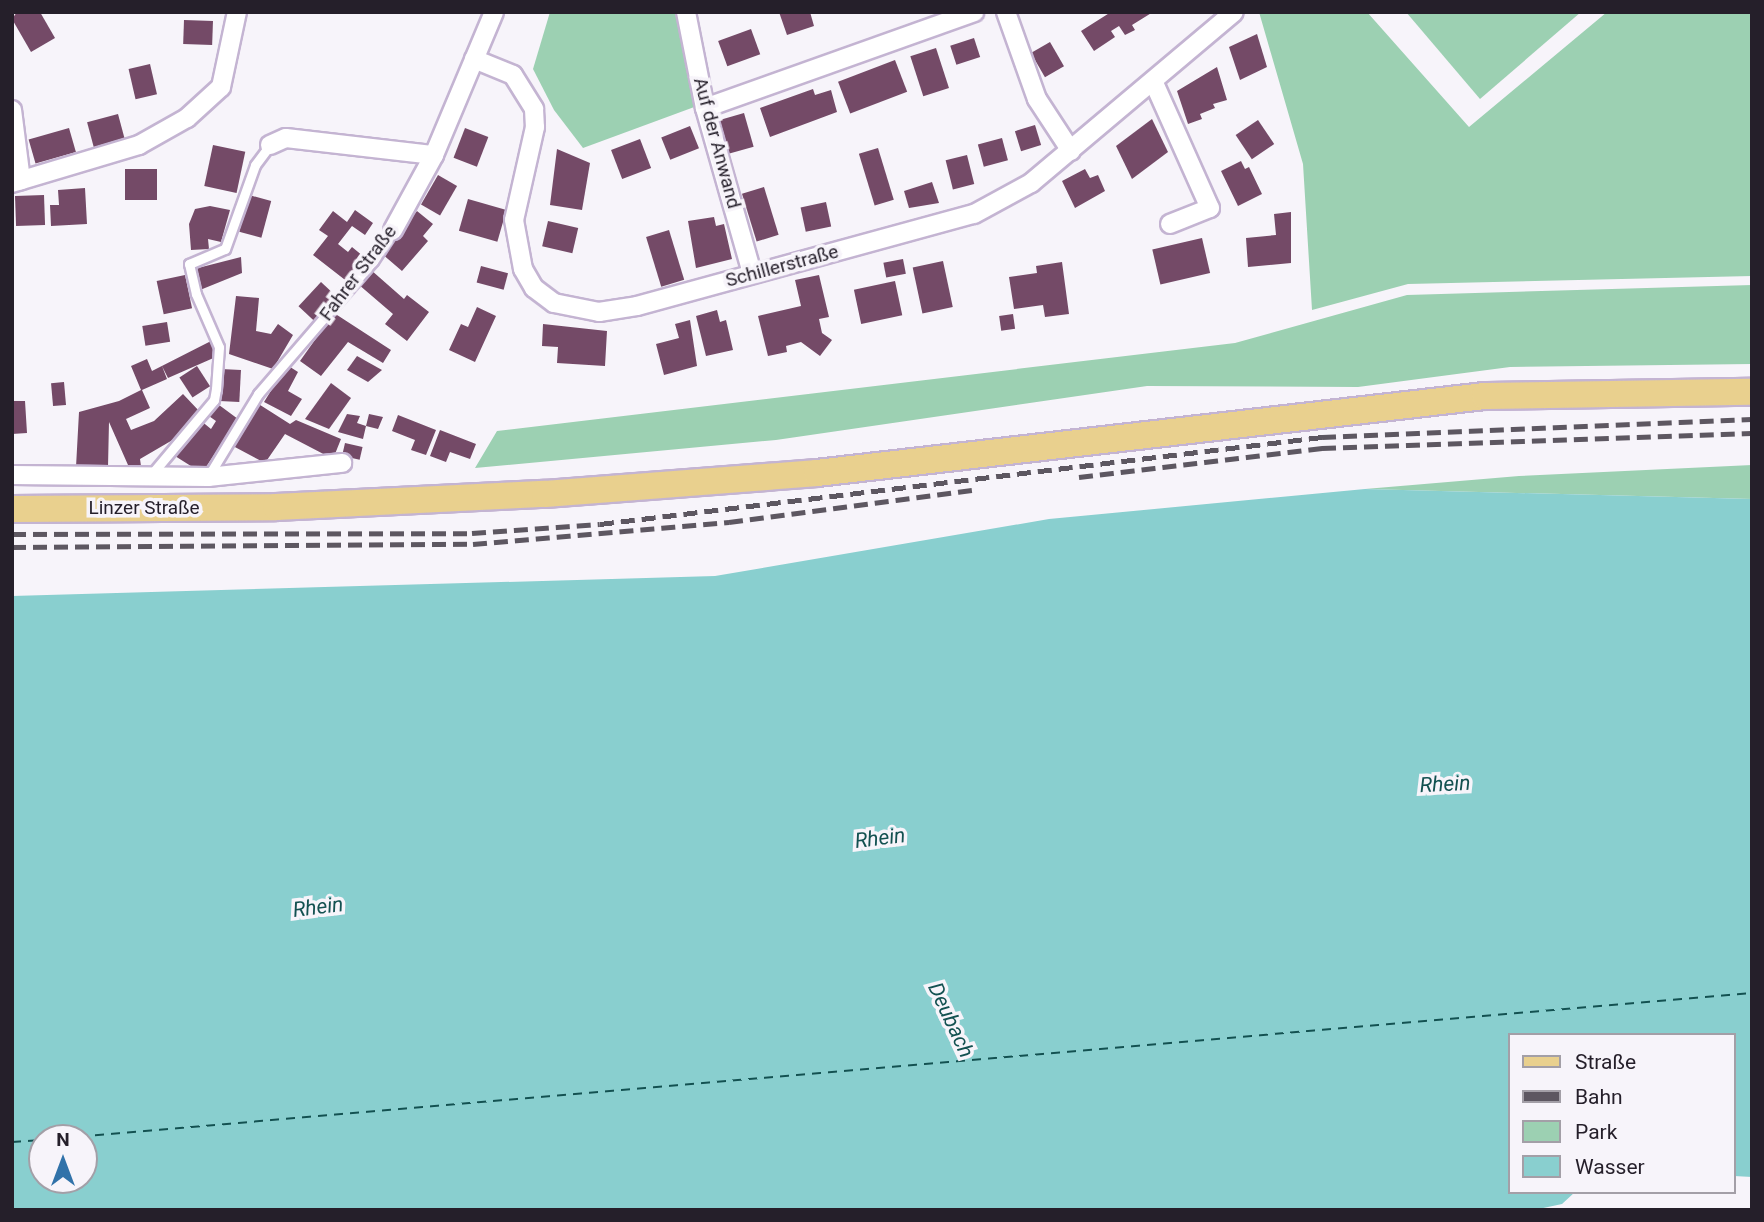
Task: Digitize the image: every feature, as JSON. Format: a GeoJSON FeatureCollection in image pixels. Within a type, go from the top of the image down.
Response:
{"type":"FeatureCollection","features":[{"type":"Feature","properties":{"kind":"main road","name":"Linzer Straße"},"geometry":{"type":"LineString","coordinates":[[12,509],[276,507],[545,494],[805,474],[1485,396],[1752,392]]}},
{"type":"Feature","properties":{"kind":"street"},"geometry":{"type":"LineString","coordinates":[[12,110],[17,182],[139,145],[187,118],[221,87],[237,12]]}},
{"type":"Feature","properties":{"kind":"street","name":"Fahrer Straße"},"geometry":{"type":"LineString","coordinates":[[393,230],[435,155],[494,12]]}},
{"type":"Feature","properties":{"kind":"street","name":"Auf der Anwand"},"geometry":{"type":"LineString","coordinates":[[686,12],[705,108],[752,273]]}},
{"type":"Feature","properties":{"kind":"street"},"geometry":{"type":"LineString","coordinates":[[705,108],[974,12]]}},
{"type":"Feature","properties":{"kind":"street"},"geometry":{"type":"LineString","coordinates":[[1006,12],[1037,99],[1072,151]]}},
{"type":"Feature","properties":{"kind":"street","name":"Schillerstraße"},"geometry":{"type":"LineString","coordinates":[[474,59],[513,75],[534,109],[535,127],[514,220],[523,270],[534,288],[554,303],[599,312],[637,306],[974,214],[1031,183],[1154,83],[1234,12]]}},
{"type":"Feature","properties":{"kind":"street"},"geometry":{"type":"LineString","coordinates":[[1154,83],[1210,208],[1170,224]]}},
{"type":"Feature","properties":{"kind":"street"},"geometry":{"type":"LineString","coordinates":[[270,145],[286,138],[435,155]]}},
{"type":"Feature","properties":{"kind":"street","name":"Linzer Straße"},"geometry":{"type":"LineString","coordinates":[[12,475],[208,477],[342,463]]}},
{"type":"Feature","properties":{"kind":"lane"},"geometry":{"type":"LineString","coordinates":[[149,477],[214,400],[216,390],[219,347],[195,294],[189,264],[225,249],[255,165],[270,145]]}},
{"type":"Feature","properties":{"kind":"lane","name":"Fahrer Straße"},"geometry":{"type":"LineString","coordinates":[[208,477],[258,394],[373,261],[393,230]]}},
{"type":"Feature","properties":{"kind":"green space"},"geometry":{"type":"Polygon","coordinates":[[[550,12],[675,12],[697,106],[583,148],[554,110],[533,69],[550,12]]]}},
{"type":"Feature","properties":{"kind":"green space"},"geometry":{"type":"Polygon","coordinates":[[[1259,12],[1367,12],[1469,127],[1607,12],[1752,12],[1752,276],[1408,284],[1312,310],[1303,164],[1259,12]]]}},
{"type":"Feature","properties":{"kind":"green space"},"geometry":{"type":"Polygon","coordinates":[[[1406,12],[1581,12],[1480,99],[1406,12]]]}},
{"type":"Feature","properties":{"kind":"green space"},"geometry":{"type":"Polygon","coordinates":[[[1752,285],[1752,364],[1510,367],[1358,387],[1147,386],[776,440],[475,468],[497,431],[1235,343],[1407,295],[1752,285]]]}},
{"type":"Feature","properties":{"kind":"green space"},"geometry":{"type":"Polygon","coordinates":[[[1752,465],[1752,499],[1365,489],[1519,476],[1752,465]]]}},
{"type":"Feature","properties":{"kind":"water"},"geometry":{"type":"Polygon","coordinates":[[[1365,489],[1752,499],[1752,1177],[1736,1176],[1736,1033],[1508,1033],[1508,1194],[1573,1194],[1562,1204],[1534,1210],[12,1210],[12,596],[715,576],[1049,519],[1365,489]]]}},
{"type":"Feature","properties":{"kind":"building"},"geometry":{"type":"Polygon","coordinates":[[[17,12],[40,12],[55,38],[31,52],[12,19],[17,12]]]}},
{"type":"Feature","properties":{"kind":"building"},"geometry":{"type":"Polygon","coordinates":[[[779,12],[810,12],[814,26],[787,35],[779,12]]]}},
{"type":"Feature","properties":{"kind":"building"},"geometry":{"type":"Polygon","coordinates":[[[1111,12],[1153,12],[1132,25],[1135,30],[1125,35],[1119,26],[1111,31],[1115,37],[1094,51],[1081,31],[1111,12]]]}},
{"type":"Feature","properties":{"kind":"building"},"geometry":{"type":"Polygon","coordinates":[[[184,20],[213,21],[212,45],[183,44],[184,20]]]}},
{"type":"Feature","properties":{"kind":"building"},"geometry":{"type":"Polygon","coordinates":[[[751,29],[760,54],[727,66],[718,41],[751,29]]]}},
{"type":"Feature","properties":{"kind":"building"},"geometry":{"type":"Polygon","coordinates":[[[1257,34],[1267,67],[1240,80],[1229,47],[1257,34]]]}},
{"type":"Feature","properties":{"kind":"building"},"geometry":{"type":"Polygon","coordinates":[[[974,38],[980,57],[956,65],[950,46],[974,38]]]}},
{"type":"Feature","properties":{"kind":"building"},"geometry":{"type":"Polygon","coordinates":[[[1050,42],[1064,66],[1045,77],[1031,53],[1050,42]]]}},
{"type":"Feature","properties":{"kind":"building"},"geometry":{"type":"Polygon","coordinates":[[[936,48],[949,88],[923,96],[910,56],[936,48]]]}},
{"type":"Feature","properties":{"kind":"building"},"geometry":{"type":"Polygon","coordinates":[[[895,60],[907,92],[850,114],[838,82],[895,60]]]}},
{"type":"Feature","properties":{"kind":"building"},"geometry":{"type":"Polygon","coordinates":[[[150,64],[157,94],[136,99],[129,69],[150,64]]]}},
{"type":"Feature","properties":{"kind":"building"},"geometry":{"type":"Polygon","coordinates":[[[1217,67],[1227,100],[1213,104],[1215,108],[1200,114],[1202,119],[1188,124],[1177,91],[1217,67]]]}},
{"type":"Feature","properties":{"kind":"building"},"geometry":{"type":"Polygon","coordinates":[[[813,89],[815,95],[831,90],[837,112],[770,137],[760,108],[813,89]]]}},
{"type":"Feature","properties":{"kind":"building"},"geometry":{"type":"Polygon","coordinates":[[[744,113],[754,147],[728,154],[718,120],[744,113]]]}},
{"type":"Feature","properties":{"kind":"building"},"geometry":{"type":"Polygon","coordinates":[[[118,114],[125,141],[94,149],[87,122],[118,114]]]}},
{"type":"Feature","properties":{"kind":"building"},"geometry":{"type":"Polygon","coordinates":[[[1152,119],[1168,152],[1132,179],[1116,146],[1152,119]]]}},
{"type":"Feature","properties":{"kind":"building"},"geometry":{"type":"Polygon","coordinates":[[[1258,120],[1274,144],[1252,159],[1236,135],[1258,120]]]}},
{"type":"Feature","properties":{"kind":"building"},"geometry":{"type":"Polygon","coordinates":[[[1035,125],[1041,145],[1021,151],[1015,131],[1035,125]]]}},
{"type":"Feature","properties":{"kind":"building"},"geometry":{"type":"Polygon","coordinates":[[[690,126],[699,148],[670,160],[661,138],[690,126]]]}},
{"type":"Feature","properties":{"kind":"building"},"geometry":{"type":"Polygon","coordinates":[[[69,128],[76,152],[36,164],[29,140],[69,128]]]}},
{"type":"Feature","properties":{"kind":"building"},"geometry":{"type":"Polygon","coordinates":[[[465,128],[488,137],[477,167],[454,158],[465,128]]]}},
{"type":"Feature","properties":{"kind":"building"},"geometry":{"type":"Polygon","coordinates":[[[1002,138],[1008,160],[984,167],[978,144],[1002,138]]]}},
{"type":"Feature","properties":{"kind":"building"},"geometry":{"type":"Polygon","coordinates":[[[640,139],[651,168],[622,179],[611,150],[640,139]]]}},
{"type":"Feature","properties":{"kind":"building"},"geometry":{"type":"Polygon","coordinates":[[[213,145],[245,152],[237,193],[204,186],[213,145]]]}},
{"type":"Feature","properties":{"kind":"building"},"geometry":{"type":"Polygon","coordinates":[[[878,148],[894,200],[875,205],[859,154],[878,148]]]}},
{"type":"Feature","properties":{"kind":"building"},"geometry":{"type":"Polygon","coordinates":[[[557,149],[590,163],[582,210],[550,205],[557,149]]]}},
{"type":"Feature","properties":{"kind":"building"},"geometry":{"type":"Polygon","coordinates":[[[967,155],[974,184],[953,189],[946,160],[967,155]]]}},
{"type":"Feature","properties":{"kind":"building"},"geometry":{"type":"Polygon","coordinates":[[[1241,161],[1245,169],[1249,167],[1262,194],[1238,206],[1221,171],[1241,161]]]}},
{"type":"Feature","properties":{"kind":"building"},"geometry":{"type":"Polygon","coordinates":[[[125,169],[157,169],[157,200],[125,200],[125,169]]]}},
{"type":"Feature","properties":{"kind":"building"},"geometry":{"type":"Polygon","coordinates":[[[1085,169],[1090,178],[1098,175],[1105,191],[1075,208],[1062,181],[1085,169]]]}},
{"type":"Feature","properties":{"kind":"building"},"geometry":{"type":"Polygon","coordinates":[[[438,175],[457,186],[440,215],[421,204],[438,175]]]}},
{"type":"Feature","properties":{"kind":"building"},"geometry":{"type":"Polygon","coordinates":[[[932,182],[939,203],[909,208],[904,191],[932,182]]]}},
{"type":"Feature","properties":{"kind":"building"},"geometry":{"type":"Polygon","coordinates":[[[764,187],[779,235],[757,242],[742,194],[764,187]]]}},
{"type":"Feature","properties":{"kind":"building"},"geometry":{"type":"Polygon","coordinates":[[[85,188],[87,224],[51,226],[50,205],[59,205],[58,190],[85,188]]]}},
{"type":"Feature","properties":{"kind":"building"},"geometry":{"type":"Polygon","coordinates":[[[44,195],[45,225],[16,226],[15,196],[44,195]]]}},
{"type":"Feature","properties":{"kind":"building"},"geometry":{"type":"Polygon","coordinates":[[[249,195],[271,201],[261,238],[239,232],[249,195]]]}},
{"type":"Feature","properties":{"kind":"building"},"geometry":{"type":"Polygon","coordinates":[[[468,199],[506,210],[497,242],[459,231],[468,199]]]}},
{"type":"Feature","properties":{"kind":"building"},"geometry":{"type":"Polygon","coordinates":[[[826,202],[831,226],[806,232],[801,207],[826,202]]]}},
{"type":"Feature","properties":{"kind":"building"},"geometry":{"type":"Polygon","coordinates":[[[210,206],[230,210],[221,242],[208,239],[209,249],[191,250],[189,224],[195,209],[210,206]]]}},
{"type":"Feature","properties":{"kind":"building"},"geometry":{"type":"Polygon","coordinates":[[[355,210],[373,223],[365,235],[352,226],[338,244],[348,252],[352,247],[369,261],[349,283],[313,255],[328,236],[319,230],[333,211],[347,222],[355,210]]]}},
{"type":"Feature","properties":{"kind":"building"},"geometry":{"type":"Polygon","coordinates":[[[417,211],[433,224],[423,236],[428,241],[402,271],[381,253],[417,211]]]}},
{"type":"Feature","properties":{"kind":"building"},"geometry":{"type":"Polygon","coordinates":[[[1291,212],[1291,263],[1248,267],[1246,238],[1276,235],[1274,214],[1291,212]]]}},
{"type":"Feature","properties":{"kind":"building"},"geometry":{"type":"Polygon","coordinates":[[[714,217],[716,226],[724,224],[732,259],[696,268],[688,221],[714,217]]]}},
{"type":"Feature","properties":{"kind":"building"},"geometry":{"type":"Polygon","coordinates":[[[548,221],[578,228],[572,253],[542,246],[548,221]]]}},
{"type":"Feature","properties":{"kind":"building"},"geometry":{"type":"Polygon","coordinates":[[[669,230],[684,280],[661,287],[646,237],[669,230]]]}},
{"type":"Feature","properties":{"kind":"building"},"geometry":{"type":"Polygon","coordinates":[[[1202,238],[1210,273],[1160,285],[1152,249],[1202,238]]]}},
{"type":"Feature","properties":{"kind":"building"},"geometry":{"type":"Polygon","coordinates":[[[241,257],[242,273],[200,290],[194,269],[241,257]]]}},
{"type":"Feature","properties":{"kind":"building"},"geometry":{"type":"Polygon","coordinates":[[[903,259],[906,274],[886,278],[883,263],[903,259]]]}},
{"type":"Feature","properties":{"kind":"building"},"geometry":{"type":"Polygon","coordinates":[[[943,261],[953,307],[922,313],[913,267],[943,261]]]}},
{"type":"Feature","properties":{"kind":"building"},"geometry":{"type":"Polygon","coordinates":[[[1062,262],[1069,314],[1045,317],[1043,305],[1014,309],[1009,277],[1037,273],[1036,266],[1062,262]]]}},
{"type":"Feature","properties":{"kind":"building"},"geometry":{"type":"Polygon","coordinates":[[[481,266],[508,273],[504,290],[477,282],[481,266]]]}},
{"type":"Feature","properties":{"kind":"building"},"geometry":{"type":"Polygon","coordinates":[[[371,270],[404,299],[407,295],[429,312],[407,341],[385,324],[393,314],[358,284],[371,270]]]}},
{"type":"Feature","properties":{"kind":"building"},"geometry":{"type":"Polygon","coordinates":[[[185,275],[192,308],[164,314],[157,281],[185,275]]]}},
{"type":"Feature","properties":{"kind":"building"},"geometry":{"type":"Polygon","coordinates":[[[819,275],[829,317],[819,319],[822,333],[832,340],[820,356],[801,342],[786,346],[787,352],[768,356],[758,316],[801,306],[795,280],[819,275]]]}},
{"type":"Feature","properties":{"kind":"building"},"geometry":{"type":"Polygon","coordinates":[[[895,281],[902,315],[861,324],[854,290],[895,281]]]}},
{"type":"Feature","properties":{"kind":"building"},"geometry":{"type":"Polygon","coordinates":[[[321,282],[337,297],[315,321],[298,306],[321,282]]]}},
{"type":"Feature","properties":{"kind":"building"},"geometry":{"type":"Polygon","coordinates":[[[236,296],[259,298],[256,331],[271,334],[278,324],[293,335],[273,369],[229,354],[236,296]]]}},
{"type":"Feature","properties":{"kind":"building"},"geometry":{"type":"Polygon","coordinates":[[[477,307],[496,316],[475,362],[449,350],[461,324],[468,327],[477,307]]]}},
{"type":"Feature","properties":{"kind":"building"},"geometry":{"type":"Polygon","coordinates":[[[717,310],[720,322],[726,320],[733,350],[706,356],[696,316],[717,310]]]}},
{"type":"Feature","properties":{"kind":"building"},"geometry":{"type":"Polygon","coordinates":[[[334,313],[391,350],[383,363],[348,342],[321,376],[300,361],[334,313]]]}},
{"type":"Feature","properties":{"kind":"building"},"geometry":{"type":"Polygon","coordinates":[[[1013,314],[1015,329],[1001,331],[999,316],[1013,314]]]}},
{"type":"Feature","properties":{"kind":"building"},"geometry":{"type":"Polygon","coordinates":[[[690,320],[697,366],[664,375],[656,344],[679,338],[675,324],[690,320]]]}},
{"type":"Feature","properties":{"kind":"building"},"geometry":{"type":"Polygon","coordinates":[[[167,322],[170,342],[145,346],[142,326],[167,322]]]}},
{"type":"Feature","properties":{"kind":"building"},"geometry":{"type":"Polygon","coordinates":[[[543,324],[607,331],[605,366],[557,363],[558,347],[542,346],[543,324]]]}},
{"type":"Feature","properties":{"kind":"building"},"geometry":{"type":"Polygon","coordinates":[[[211,341],[218,356],[168,378],[162,366],[167,379],[142,390],[150,408],[126,419],[131,430],[154,421],[183,394],[200,412],[176,438],[140,459],[141,466],[128,465],[109,422],[108,467],[76,467],[79,412],[119,401],[141,390],[131,366],[147,359],[152,371],[211,341]]]}},
{"type":"Feature","properties":{"kind":"building"},"geometry":{"type":"Polygon","coordinates":[[[357,356],[382,370],[368,382],[347,370],[357,356]]]}},
{"type":"Feature","properties":{"kind":"building"},"geometry":{"type":"Polygon","coordinates":[[[287,365],[298,372],[288,391],[302,399],[291,416],[264,402],[287,365]]]}},
{"type":"Feature","properties":{"kind":"building"},"geometry":{"type":"Polygon","coordinates":[[[197,366],[210,386],[192,398],[179,377],[197,366]]]}},
{"type":"Feature","properties":{"kind":"building"},"geometry":{"type":"Polygon","coordinates":[[[221,369],[241,370],[239,402],[219,401],[221,369]]]}},
{"type":"Feature","properties":{"kind":"building"},"geometry":{"type":"Polygon","coordinates":[[[64,382],[66,405],[53,406],[51,383],[64,382]]]}},
{"type":"Feature","properties":{"kind":"building"},"geometry":{"type":"Polygon","coordinates":[[[331,383],[351,398],[329,429],[305,419],[331,383]]]}},
{"type":"Feature","properties":{"kind":"building"},"geometry":{"type":"Polygon","coordinates":[[[12,401],[25,401],[27,433],[12,434],[12,401]]]}},
{"type":"Feature","properties":{"kind":"building"},"geometry":{"type":"Polygon","coordinates":[[[215,402],[238,419],[202,473],[175,456],[200,420],[211,429],[216,421],[206,414],[215,402]]]}},
{"type":"Feature","properties":{"kind":"building"},"geometry":{"type":"Polygon","coordinates":[[[257,403],[290,424],[296,420],[341,439],[333,459],[285,434],[265,463],[233,446],[257,403]]]}},
{"type":"Feature","properties":{"kind":"building"},"geometry":{"type":"Polygon","coordinates":[[[347,414],[360,416],[357,423],[366,426],[363,439],[338,432],[347,414]]]}},
{"type":"Feature","properties":{"kind":"building"},"geometry":{"type":"Polygon","coordinates":[[[369,414],[383,417],[378,429],[366,426],[369,414]]]}},
{"type":"Feature","properties":{"kind":"building"},"geometry":{"type":"Polygon","coordinates":[[[398,415],[436,430],[426,455],[411,450],[415,440],[392,431],[398,415]]]}},
{"type":"Feature","properties":{"kind":"building"},"geometry":{"type":"Polygon","coordinates":[[[440,430],[476,444],[470,459],[450,452],[446,462],[430,456],[440,430]]]}},
{"type":"Feature","properties":{"kind":"building"},"geometry":{"type":"Polygon","coordinates":[[[345,443],[363,447],[360,460],[342,456],[345,443]]]}},
{"type":"Feature","properties":{"kind":"ferry route"},"geometry":{"type":"LineString","coordinates":[[98,1135],[1752,993]]}},
{"type":"Feature","properties":{"kind":"ferry route"},"geometry":{"type":"LineString","coordinates":[[12,1142],[28,1141]]}},
{"type":"Feature","properties":{"kind":"railway"},"geometry":{"type":"LineString","coordinates":[[12,534],[472,533],[600,524],[1322,437],[1752,419]]}},
{"type":"Feature","properties":{"kind":"railway"},"geometry":{"type":"LineString","coordinates":[[1079,477],[1322,448],[1752,433]]}},
{"type":"Feature","properties":{"kind":"railway"},"geometry":{"type":"LineString","coordinates":[[12,547],[473,544],[729,522],[972,490]]}},
{"type":"Feature","properties":{"kind":"water label","name":"Rhein"},"geometry":{"type":"Point","coordinates":[1445,784]}},
{"type":"Feature","properties":{"kind":"water label","name":"Rhein"},"geometry":{"type":"Point","coordinates":[880,838]}},
{"type":"Feature","properties":{"kind":"water label","name":"Rhein"},"geometry":{"type":"Point","coordinates":[318,907]}},
{"type":"Feature","properties":{"kind":"water label","name":"Deubach"},"geometry":{"type":"Point","coordinates":[951,1020]}}]}
